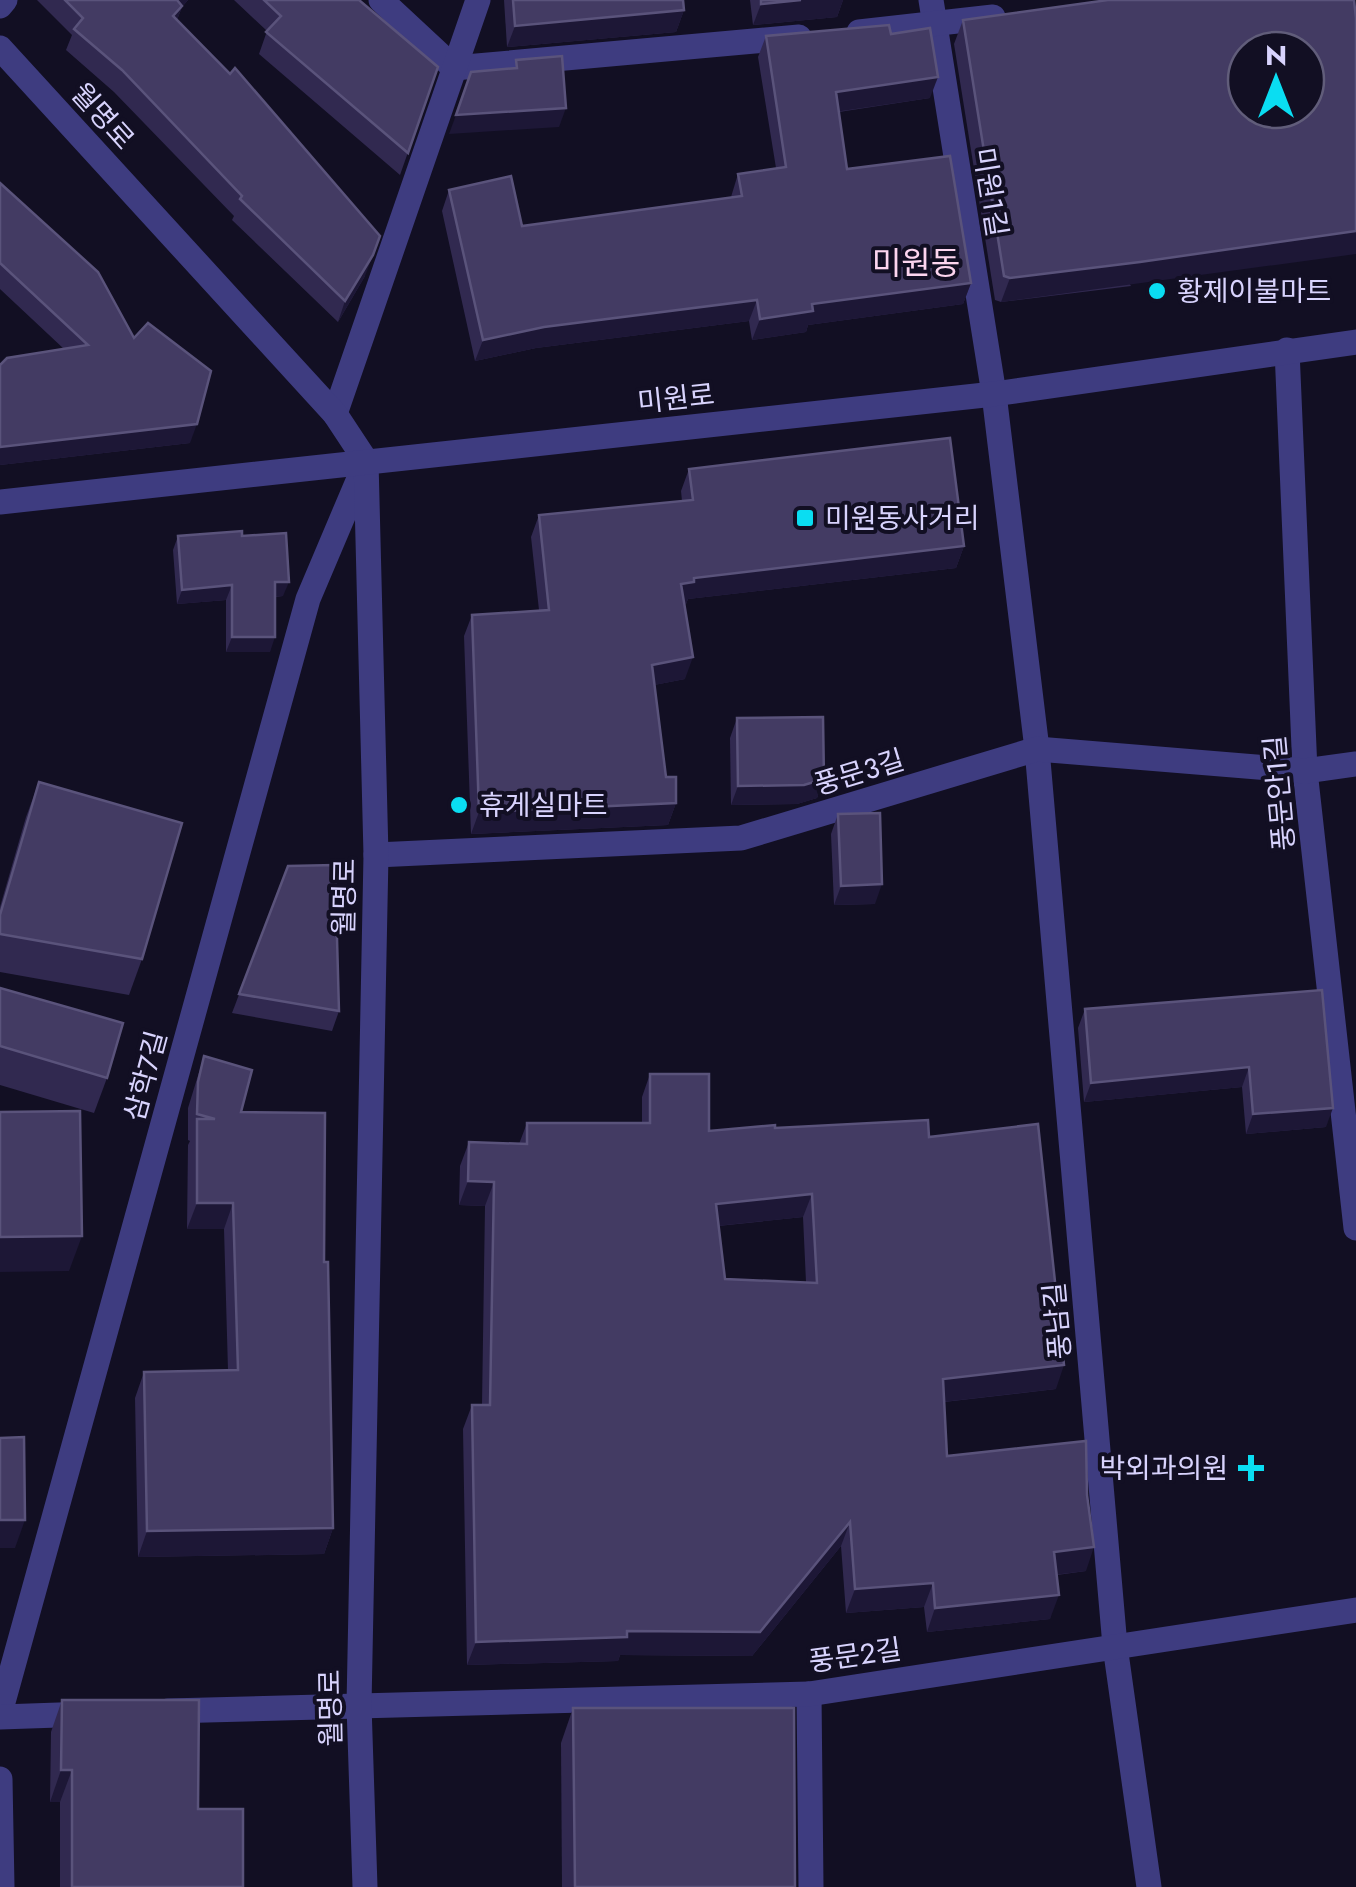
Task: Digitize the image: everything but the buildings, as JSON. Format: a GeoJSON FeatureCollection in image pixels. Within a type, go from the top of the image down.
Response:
{"type":"FeatureCollection","features":[{"type":"Feature","properties":{"kind":"street"},"geometry":{"type":"LineString","coordinates":[[0,6],[5,0]]}},
{"type":"Feature","properties":{"kind":"street"},"geometry":{"type":"LineString","coordinates":[[382,0],[454,68],[828,34],[932,12],[1011,15]]}},
{"type":"Feature","properties":{"kind":"street"},"geometry":{"type":"LineString","coordinates":[[335,414],[478,0]]}},
{"type":"Feature","properties":{"kind":"street","name":"미원1길"},"geometry":{"type":"LineString","coordinates":[[932,12],[994,394],[1037,749]]}},
{"type":"Feature","properties":{"kind":"street","name":"월명로"},"geometry":{"type":"LineString","coordinates":[[0,48],[335,414],[366,461],[376,855],[358,1705],[365,1887]]}},
{"type":"Feature","properties":{"kind":"street","name":"미원로"},"geometry":{"type":"LineString","coordinates":[[0,502],[994,394],[1356,342]]}},
{"type":"Feature","properties":{"kind":"street","name":"풍문안1길"},"geometry":{"type":"LineString","coordinates":[[1287,350],[1305,771],[1356,1228]]}},
{"type":"Feature","properties":{"kind":"street","name":"삼학7길"},"geometry":{"type":"LineString","coordinates":[[0,1715],[308,599],[366,461]]}},
{"type":"Feature","properties":{"kind":"street","name":"풍문3길"},"geometry":{"type":"LineString","coordinates":[[376,855],[741,838],[1037,749],[1305,771],[1356,764]]}},
{"type":"Feature","properties":{"kind":"street","name":"풍남길"},"geometry":{"type":"LineString","coordinates":[[1037,749],[1115,1646],[1149,1887]]}},
{"type":"Feature","properties":{"kind":"street","name":"풍문2길"},"geometry":{"type":"LineString","coordinates":[[0,1715],[809,1694],[1356,1610]]}},
{"type":"Feature","properties":{"kind":"street"},"geometry":{"type":"LineString","coordinates":[[809,1694],[811,1887]]}},
{"type":"Feature","properties":{"kind":"street"},"geometry":{"type":"LineString","coordinates":[[0,1779],[2,1887]]}},
{"type":"Feature","properties":{"kind":"place","name":"황제이불마트"},"geometry":{"type":"Point","coordinates":[1157,291]}},
{"type":"Feature","properties":{"kind":"place","name":"미원동사거리"},"geometry":{"type":"Point","coordinates":[805,518]}},
{"type":"Feature","properties":{"kind":"place","name":"휴게실마트"},"geometry":{"type":"Point","coordinates":[459,805]}},
{"type":"Feature","properties":{"kind":"place","name":"박외과의원"},"geometry":{"type":"Point","coordinates":[1251,1468]}},
{"type":"Feature","properties":{"kind":"district","name":"미원동"},"geometry":{"type":"Point","coordinates":[916,263]}}]}
